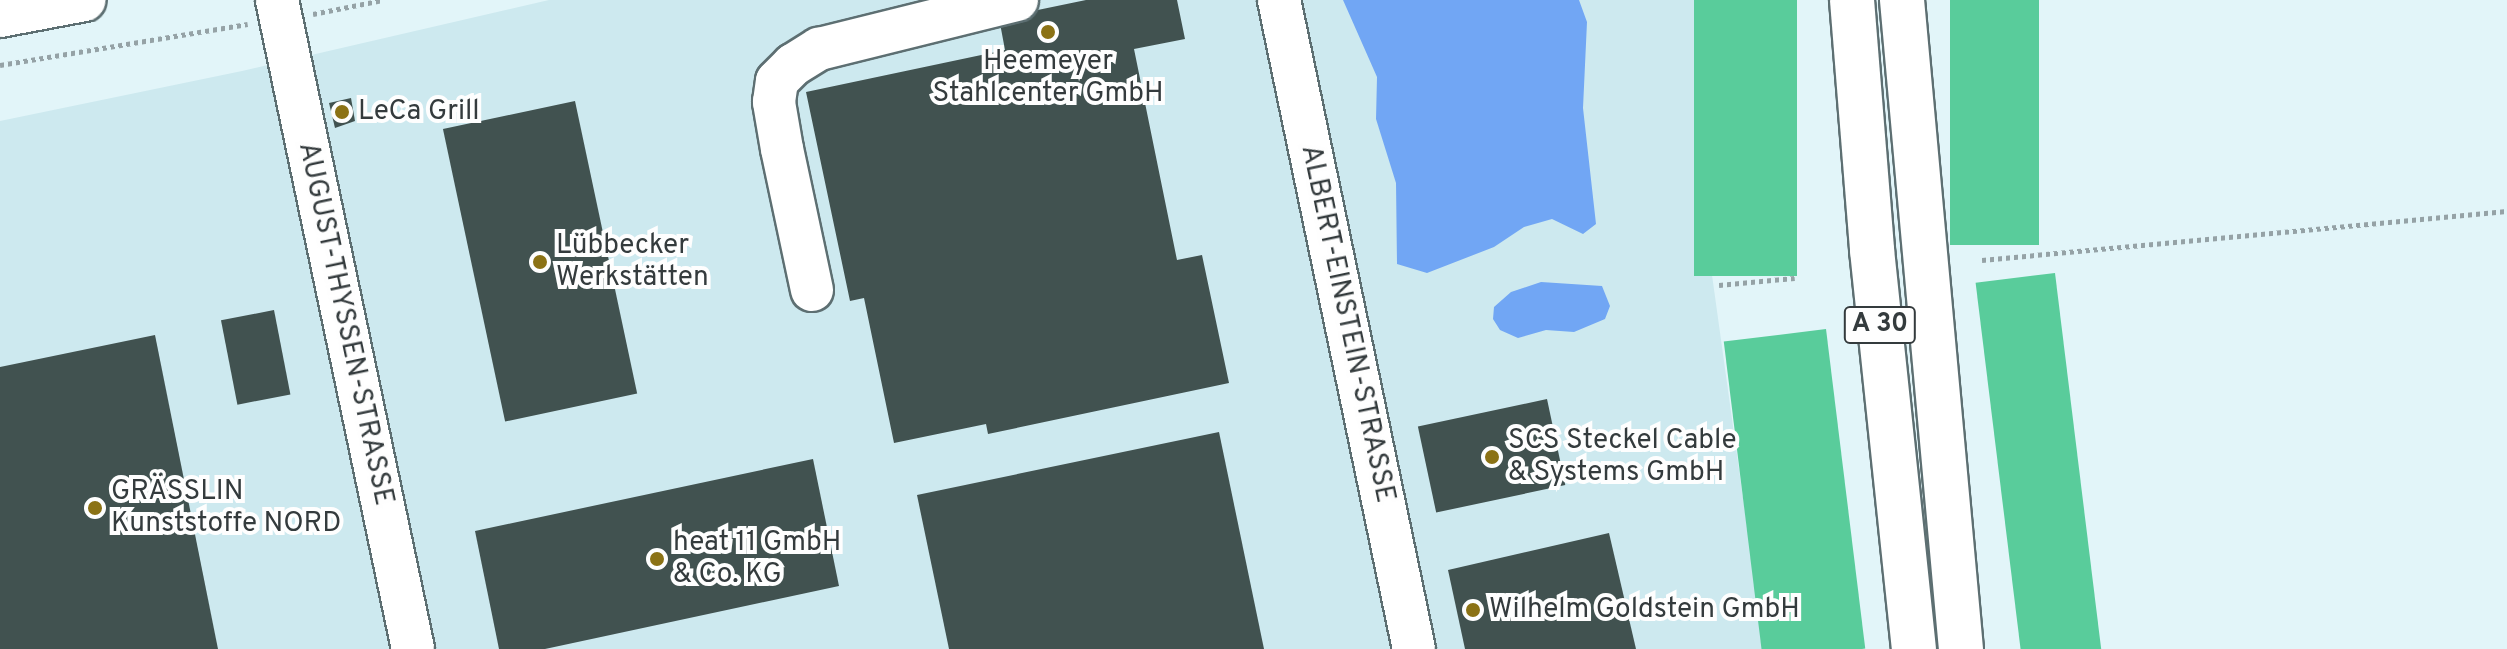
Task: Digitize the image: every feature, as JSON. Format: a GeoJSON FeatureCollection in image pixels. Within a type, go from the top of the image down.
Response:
{"type":"FeatureCollection","features":[{"type":"Feature","properties":{"kind":"highway","name":"A 30"},"geometry":{"type":"LineString","coordinates":[[1852,0],[1872,250],[1914,649]]}},
{"type":"Feature","properties":{"kind":"highway","name":"A 30"},"geometry":{"type":"LineString","coordinates":[[1902,0],[1961,649]]}},
{"type":"Feature","properties":{"kind":"street"},"geometry":{"type":"LineString","coordinates":[[0,16],[85,0]]}},
{"type":"Feature","properties":{"kind":"street"},"geometry":{"type":"LineString","coordinates":[[812,290],[774,102],[777,81],[793,65],[819,49],[1017,0]]}},
{"type":"Feature","properties":{"kind":"street","name":"ALBERT-EINSTEIN-STRASSE"},"geometry":{"type":"LineString","coordinates":[[1279,0],[1414,649]]}},
{"type":"Feature","properties":{"kind":"street","name":"AUGUST-THYSSEN-STRASSE"},"geometry":{"type":"LineString","coordinates":[[279,10],[413,649]]}},
{"type":"Feature","properties":{"kind":"path"},"geometry":{"type":"LineString","coordinates":[[0,65],[200,30],[279,10],[383,0]]}},
{"type":"Feature","properties":{"kind":"path"},"geometry":{"type":"LineString","coordinates":[[1982,260],[2507,211]]}},
{"type":"Feature","properties":{"kind":"path"},"geometry":{"type":"LineString","coordinates":[[1719,285],[1795,278]]}},
{"type":"Feature","properties":{"kind":"shaded area"},"geometry":{"type":"Polygon","coordinates":[[[549,0],[1694,0],[1712,275],[1764,649],[0,649],[0,121],[242,71],[549,0]]]}},
{"type":"Feature","properties":{"kind":"green space"},"geometry":{"type":"Polygon","coordinates":[[[1694,0],[1797,0],[1797,276],[1694,276],[1694,0]]]}},
{"type":"Feature","properties":{"kind":"green space"},"geometry":{"type":"Polygon","coordinates":[[[1950,0],[2039,0],[2039,245],[1950,245],[1950,0]]]}},
{"type":"Feature","properties":{"kind":"green space"},"geometry":{"type":"Polygon","coordinates":[[[2055,273],[2101,649],[2021,649],[1976,283],[2055,273]]]}},
{"type":"Feature","properties":{"kind":"green space"},"geometry":{"type":"Polygon","coordinates":[[[1826,329],[1865,649],[1762,649],[1724,342],[1826,329]]]}},
{"type":"Feature","properties":{"kind":"water"},"geometry":{"type":"Polygon","coordinates":[[[1343,0],[1579,0],[1587,22],[1583,108],[1596,224],[1583,234],[1552,219],[1524,227],[1494,247],[1427,273],[1397,264],[1396,183],[1376,119],[1377,77],[1343,0]]]}},
{"type":"Feature","properties":{"kind":"water"},"geometry":{"type":"Polygon","coordinates":[[[1541,282],[1602,286],[1610,306],[1605,319],[1574,332],[1546,330],[1518,338],[1500,330],[1493,319],[1494,307],[1511,292],[1541,282]]]}},
{"type":"Feature","properties":{"kind":"building"},"geometry":{"type":"Polygon","coordinates":[[[1086,0],[1177,0],[1185,39],[1134,49],[1177,260],[1202,255],[1229,383],[988,434],[986,424],[894,443],[864,298],[850,301],[806,92],[1005,50],[999,18],[1086,0]]]}},
{"type":"Feature","properties":{"kind":"building","name":"LeCa Grill"},"geometry":{"type":"Polygon","coordinates":[[[351,98],[355,121],[335,128],[329,103],[351,98]]]}},
{"type":"Feature","properties":{"kind":"building","name":"Lübbecker Werkstätten"},"geometry":{"type":"Polygon","coordinates":[[[575,101],[637,393],[505,422],[443,129],[575,101]]]}},
{"type":"Feature","properties":{"kind":"building"},"geometry":{"type":"Polygon","coordinates":[[[274,310],[290,394],[237,405],[221,320],[274,310]]]}},
{"type":"Feature","properties":{"kind":"building","name":"GRÄSSLIN Kunststoffe NORD"},"geometry":{"type":"Polygon","coordinates":[[[155,335],[218,649],[0,649],[0,367],[155,335]]]}},
{"type":"Feature","properties":{"kind":"building","name":"SCS Steckel Cable & Systems GmbH"},"geometry":{"type":"Polygon","coordinates":[[[1547,399],[1565,485],[1436,513],[1418,426],[1547,399]]]}},
{"type":"Feature","properties":{"kind":"building"},"geometry":{"type":"Polygon","coordinates":[[[1219,432],[1264,649],[949,649],[917,495],[1219,432]]]}},
{"type":"Feature","properties":{"kind":"building","name":"heat 11 GmbH & Co. KG"},"geometry":{"type":"Polygon","coordinates":[[[813,459],[839,586],[545,649],[499,649],[475,531],[813,459]]]}},
{"type":"Feature","properties":{"kind":"building"},"geometry":{"type":"Polygon","coordinates":[[[1609,533],[1636,649],[1465,649],[1448,570],[1609,533]]]}},
{"type":"Feature","properties":{"kind":"place","name":"Heemeyer Stahlcenter GmbH"},"geometry":{"type":"Point","coordinates":[1048,32]}},
{"type":"Feature","properties":{"kind":"place","name":"LeCa Grill"},"geometry":{"type":"Point","coordinates":[342,112]}},
{"type":"Feature","properties":{"kind":"place","name":"Lübbecker Werkstätten"},"geometry":{"type":"Point","coordinates":[540,262]}},
{"type":"Feature","properties":{"kind":"place","name":"SCS Steckel Cable & Systems GmbH"},"geometry":{"type":"Point","coordinates":[1492,457]}},
{"type":"Feature","properties":{"kind":"place","name":"GRÄSSLIN Kunststoffe NORD"},"geometry":{"type":"Point","coordinates":[95,508]}},
{"type":"Feature","properties":{"kind":"place","name":"heat 11 GmbH & Co. KG"},"geometry":{"type":"Point","coordinates":[657,559]}},
{"type":"Feature","properties":{"kind":"place","name":"Wilhelm Goldstein GmbH"},"geometry":{"type":"Point","coordinates":[1473,610]}}]}
